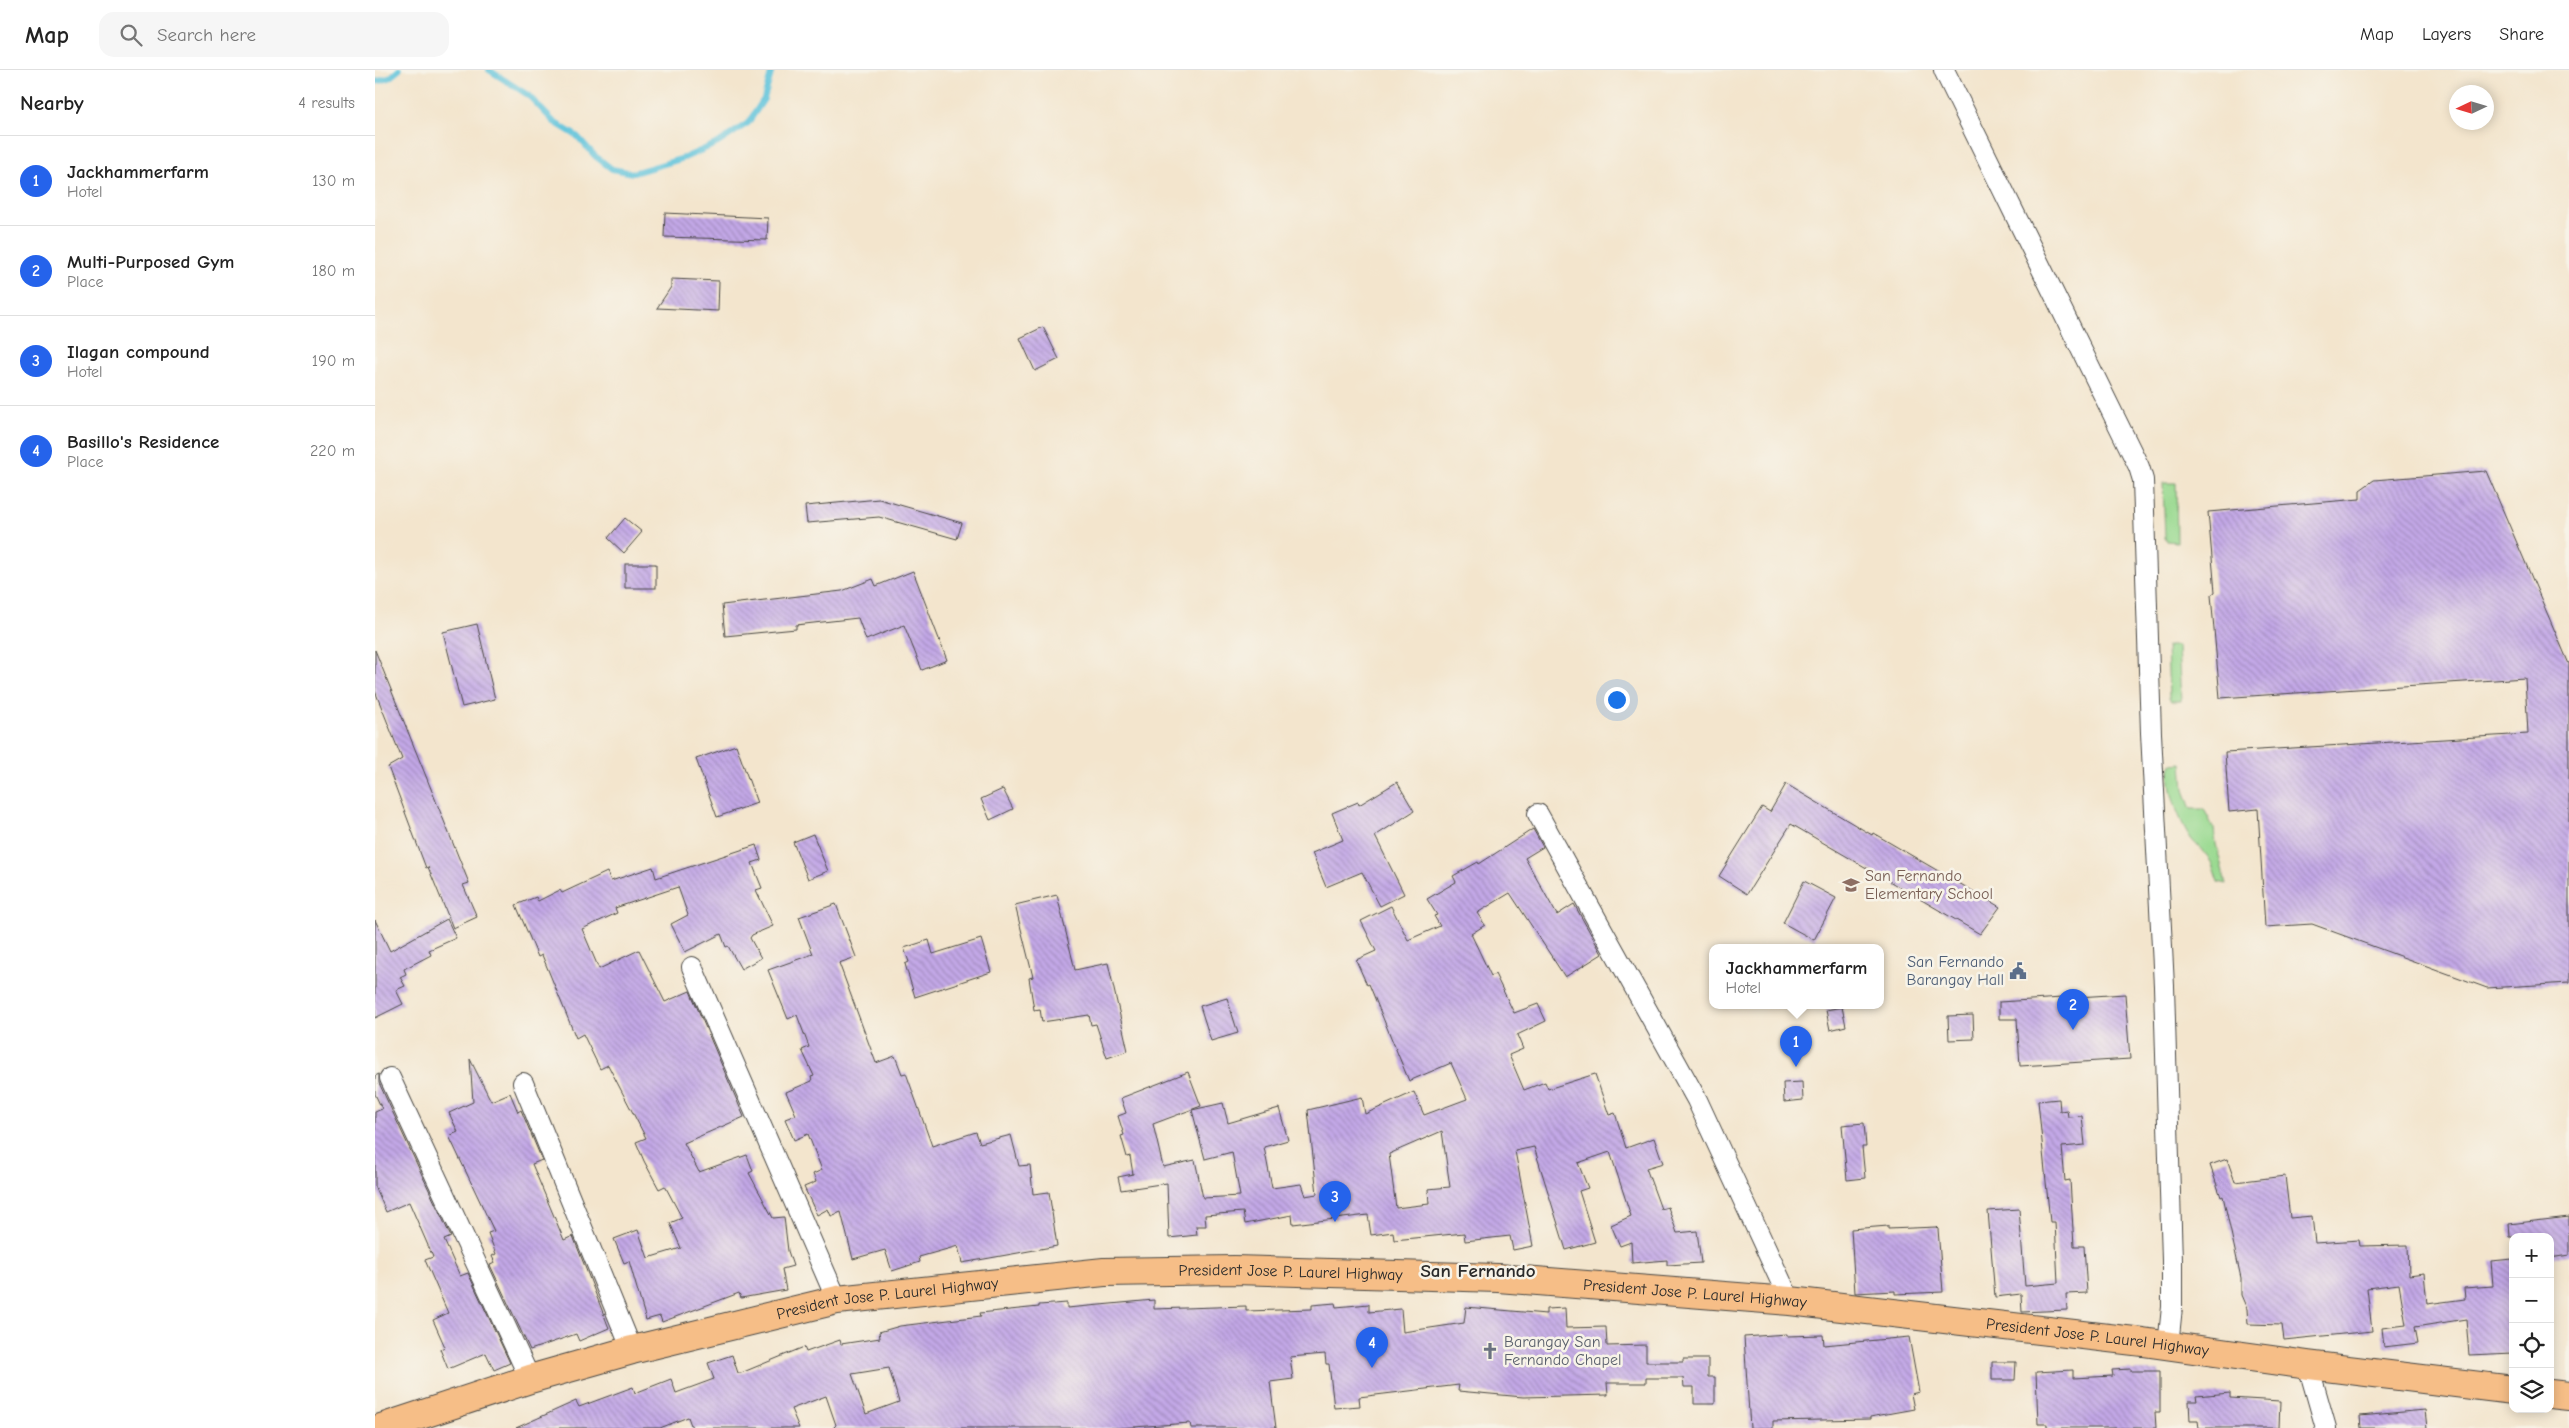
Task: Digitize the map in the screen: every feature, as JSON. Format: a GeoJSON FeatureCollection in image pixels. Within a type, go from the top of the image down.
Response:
{"type":"FeatureCollection","features":[{"type":"Feature","properties":{"kind":"highway","name":"President Jose P. Laurel Highway"},"geometry":{"type":"LineString","coordinates":[[381,1428],[530,1379],[633,1350],[837,1300],[1103,1272],[1234,1270],[1498,1278],[1790,1300],[2509,1390]]}},
{"type":"Feature","properties":{"kind":"highway"},"geometry":{"type":"LineString","coordinates":[[2554,1394],[2569,1396]]}},
{"type":"Feature","properties":{"kind":"street"},"geometry":{"type":"LineString","coordinates":[[1943,70],[2139,467],[2143,480],[2151,733],[2164,986],[2173,1261],[2169,1346]]}},
{"type":"Feature","properties":{"kind":"street"},"geometry":{"type":"LineString","coordinates":[[1538,814],[1697,1100],[1790,1300]]}},
{"type":"Feature","properties":{"kind":"street"},"geometry":{"type":"LineString","coordinates":[[692,967],[837,1300]]}},
{"type":"Feature","properties":{"kind":"street"},"geometry":{"type":"LineString","coordinates":[[390,1078],[530,1379]]}},
{"type":"Feature","properties":{"kind":"street"},"geometry":{"type":"LineString","coordinates":[[523,1083],[633,1350]]}},
{"type":"Feature","properties":{"kind":"street"},"geometry":{"type":"LineString","coordinates":[[2308,1365],[2326,1428]]}},
{"type":"Feature","properties":{"kind":"green space"},"geometry":{"type":"Polygon","coordinates":[[[2163,483],[2176,483],[2177,542],[2167,541],[2165,538],[2163,483]]]}},
{"type":"Feature","properties":{"kind":"green space"},"geometry":{"type":"Polygon","coordinates":[[[2167,646],[2178,646],[2181,701],[2171,701],[2169,698],[2167,646]]]}},
{"type":"Feature","properties":{"kind":"green space"},"geometry":{"type":"Polygon","coordinates":[[[2182,763],[2184,790],[2191,809],[2204,809],[2214,829],[2226,884],[2218,882],[2210,860],[2192,840],[2178,814],[2171,792],[2170,772],[2172,764],[2182,763]]]}},
{"type":"Feature","properties":{"kind":"building"},"geometry":{"type":"Polygon","coordinates":[[[665,213],[768,218],[767,240],[664,237],[665,213]]]}},
{"type":"Feature","properties":{"kind":"building"},"geometry":{"type":"Polygon","coordinates":[[[671,279],[719,281],[718,311],[657,308],[671,287],[671,279]]]}},
{"type":"Feature","properties":{"kind":"building"},"geometry":{"type":"Polygon","coordinates":[[[1043,327],[1059,359],[1035,371],[1020,338],[1043,327]]]}},
{"type":"Feature","properties":{"kind":"building"},"geometry":{"type":"Polygon","coordinates":[[[2486,471],[2569,664],[2569,983],[2487,988],[2312,924],[2265,927],[2258,809],[2229,812],[2225,752],[2528,734],[2525,678],[2220,698],[2211,595],[2215,592],[2208,512],[2360,499],[2360,490],[2374,480],[2486,471]]]}},
{"type":"Feature","properties":{"kind":"building"},"geometry":{"type":"Polygon","coordinates":[[[879,499],[962,523],[957,539],[879,517],[807,523],[805,506],[879,499]]]}},
{"type":"Feature","properties":{"kind":"building"},"geometry":{"type":"Polygon","coordinates":[[[625,518],[642,532],[624,553],[608,538],[625,518]]]}},
{"type":"Feature","properties":{"kind":"building"},"geometry":{"type":"Polygon","coordinates":[[[625,564],[656,564],[656,588],[625,588],[625,564]]]}},
{"type":"Feature","properties":{"kind":"building"},"geometry":{"type":"Polygon","coordinates":[[[913,571],[947,660],[922,670],[904,625],[866,640],[858,618],[796,625],[796,629],[725,636],[722,605],[842,591],[873,579],[876,586],[913,571]]]}},
{"type":"Feature","properties":{"kind":"building"},"geometry":{"type":"Polygon","coordinates":[[[477,624],[495,699],[462,707],[443,632],[477,624]]]}},
{"type":"Feature","properties":{"kind":"building"},"geometry":{"type":"Polygon","coordinates":[[[375,650],[469,883],[463,885],[477,917],[453,928],[428,867],[426,868],[388,767],[402,759],[375,691],[375,650]]]}},
{"type":"Feature","properties":{"kind":"building"},"geometry":{"type":"Polygon","coordinates":[[[736,745],[757,803],[717,817],[696,759],[736,745]]]}},
{"type":"Feature","properties":{"kind":"building"},"geometry":{"type":"Polygon","coordinates":[[[1397,782],[1414,811],[1375,836],[1404,894],[1380,906],[1362,872],[1326,887],[1312,853],[1343,840],[1332,813],[1358,802],[1359,805],[1397,782]]]}},
{"type":"Feature","properties":{"kind":"building"},"geometry":{"type":"Polygon","coordinates":[[[1786,784],[2000,907],[1980,934],[1791,824],[1747,894],[1719,876],[1762,807],[1770,812],[1786,784]]]}},
{"type":"Feature","properties":{"kind":"building"},"geometry":{"type":"Polygon","coordinates":[[[1003,789],[1013,809],[990,820],[981,799],[1003,789]]]}},
{"type":"Feature","properties":{"kind":"building"},"geometry":{"type":"Polygon","coordinates":[[[1533,829],[1543,847],[1525,858],[1557,915],[1574,904],[1602,954],[1565,977],[1510,893],[1477,913],[1485,925],[1471,934],[1491,976],[1495,974],[1514,1013],[1538,1004],[1546,1021],[1517,1035],[1523,1049],[1509,1055],[1524,1090],[1545,1082],[1548,1089],[1595,1074],[1609,1115],[1615,1113],[1626,1148],[1654,1138],[1663,1163],[1646,1168],[1661,1209],[1668,1207],[1677,1233],[1697,1231],[1701,1263],[1667,1265],[1667,1260],[1632,1263],[1631,1242],[1620,1246],[1611,1225],[1631,1216],[1610,1152],[1578,1163],[1588,1188],[1579,1191],[1595,1242],[1566,1250],[1534,1147],[1515,1151],[1533,1246],[1513,1250],[1510,1236],[1465,1241],[1464,1233],[1394,1240],[1393,1232],[1371,1235],[1368,1215],[1293,1224],[1292,1215],[1245,1224],[1243,1212],[1205,1215],[1206,1226],[1196,1226],[1197,1235],[1169,1238],[1167,1183],[1121,1190],[1118,1177],[1133,1174],[1130,1156],[1127,1157],[1121,1136],[1124,1135],[1118,1116],[1126,1113],[1121,1098],[1188,1072],[1201,1106],[1153,1124],[1163,1167],[1195,1160],[1203,1198],[1240,1196],[1232,1152],[1205,1159],[1192,1110],[1223,1103],[1228,1123],[1279,1108],[1288,1140],[1264,1147],[1272,1188],[1301,1184],[1305,1196],[1317,1194],[1308,1110],[1362,1097],[1365,1114],[1414,1092],[1424,1115],[1467,1099],[1451,1063],[1409,1081],[1369,984],[1367,985],[1356,960],[1376,951],[1361,921],[1391,906],[1408,940],[1440,926],[1434,916],[1437,915],[1427,899],[1456,882],[1453,876],[1478,862],[1479,864],[1533,829]],[[1442,1131],[1389,1154],[1396,1208],[1429,1204],[1428,1189],[1450,1187],[1442,1131]]]}},
{"type":"Feature","properties":{"kind":"building"},"geometry":{"type":"Polygon","coordinates":[[[813,834],[828,871],[808,879],[793,842],[813,834]]]}},
{"type":"Feature","properties":{"kind":"building"},"geometry":{"type":"Polygon","coordinates":[[[756,845],[761,860],[752,863],[762,888],[756,890],[773,926],[752,935],[750,938],[761,958],[741,969],[728,946],[726,947],[721,934],[685,952],[671,924],[688,915],[678,887],[615,908],[617,913],[582,929],[599,969],[639,950],[665,1002],[690,991],[744,1117],[684,1143],[699,1172],[747,1155],[753,1171],[749,1173],[773,1218],[784,1217],[788,1251],[793,1266],[782,1269],[786,1290],[741,1298],[739,1293],[662,1322],[660,1316],[646,1320],[629,1261],[624,1263],[614,1239],[638,1230],[648,1258],[681,1248],[670,1223],[682,1218],[665,1186],[659,1189],[644,1161],[636,1142],[646,1138],[608,1065],[600,1069],[583,1034],[576,1038],[542,955],[538,957],[516,905],[536,897],[538,901],[560,890],[562,893],[607,872],[611,881],[653,867],[656,878],[756,845]]]}},
{"type":"Feature","properties":{"kind":"building"},"geometry":{"type":"Polygon","coordinates":[[[1804,881],[1836,898],[1814,940],[1783,923],[1804,881]]]}},
{"type":"Feature","properties":{"kind":"building"},"geometry":{"type":"Polygon","coordinates":[[[1057,895],[1075,970],[1108,963],[1128,1051],[1107,1058],[1096,1024],[1091,1025],[1089,1015],[1042,1022],[1040,1009],[1034,1010],[1029,978],[1033,977],[1015,905],[1057,895]]]}},
{"type":"Feature","properties":{"kind":"building"},"geometry":{"type":"Polygon","coordinates":[[[836,904],[856,957],[839,963],[876,1063],[895,1056],[902,1074],[906,1073],[932,1146],[976,1132],[980,1143],[1011,1135],[1019,1166],[1030,1165],[1033,1194],[1049,1192],[1057,1246],[962,1263],[958,1246],[919,1257],[920,1262],[892,1271],[885,1250],[853,1259],[841,1212],[831,1216],[828,1209],[817,1215],[804,1187],[816,1182],[813,1174],[822,1170],[808,1134],[794,1140],[785,1119],[796,1115],[786,1092],[812,1081],[811,1077],[814,1076],[802,1050],[809,1047],[797,1015],[788,1019],[768,970],[813,954],[799,917],[836,904]]]}},
{"type":"Feature","properties":{"kind":"building"},"geometry":{"type":"Polygon","coordinates":[[[447,919],[456,938],[429,950],[431,955],[404,969],[406,974],[400,977],[405,986],[396,990],[403,1004],[375,1018],[375,920],[390,951],[447,919]]]}},
{"type":"Feature","properties":{"kind":"building"},"geometry":{"type":"Polygon","coordinates":[[[981,939],[991,972],[915,997],[905,964],[909,962],[904,948],[929,940],[933,954],[981,939]]]}},
{"type":"Feature","properties":{"kind":"building"},"geometry":{"type":"Polygon","coordinates":[[[2125,994],[2130,1059],[2020,1066],[2017,1019],[1999,1019],[1999,1002],[2125,994]]]}},
{"type":"Feature","properties":{"kind":"building"},"geometry":{"type":"Polygon","coordinates":[[[1227,998],[1238,1033],[1211,1041],[1200,1006],[1227,998]]]}},
{"type":"Feature","properties":{"kind":"building"},"geometry":{"type":"Polygon","coordinates":[[[1842,1009],[1846,1026],[1830,1030],[1826,1010],[1842,1009]]]}},
{"type":"Feature","properties":{"kind":"building"},"geometry":{"type":"Polygon","coordinates":[[[1973,1015],[1974,1039],[1949,1040],[1948,1016],[1973,1015]]]}},
{"type":"Feature","properties":{"kind":"building"},"geometry":{"type":"Polygon","coordinates":[[[470,1059],[491,1101],[510,1093],[518,1112],[521,1110],[542,1160],[532,1164],[564,1240],[573,1236],[609,1328],[579,1341],[576,1334],[530,1350],[490,1265],[495,1263],[492,1256],[496,1254],[488,1233],[494,1231],[449,1136],[458,1132],[449,1113],[473,1102],[470,1059]]]}},
{"type":"Feature","properties":{"kind":"building"},"geometry":{"type":"Polygon","coordinates":[[[379,1074],[379,1083],[451,1237],[444,1240],[460,1276],[468,1273],[510,1363],[494,1370],[486,1353],[448,1369],[440,1349],[445,1347],[433,1320],[448,1313],[425,1260],[433,1257],[409,1202],[386,1212],[375,1186],[375,1112],[382,1109],[375,1094],[375,1076],[379,1074]]]}},
{"type":"Feature","properties":{"kind":"building"},"geometry":{"type":"Polygon","coordinates":[[[1802,1082],[1803,1100],[1784,1102],[1783,1083],[1802,1082]]]}},
{"type":"Feature","properties":{"kind":"building"},"geometry":{"type":"Polygon","coordinates":[[[2059,1099],[2060,1111],[2067,1110],[2068,1117],[2082,1116],[2085,1145],[2062,1147],[2065,1181],[2070,1180],[2074,1246],[2084,1246],[2087,1293],[2066,1294],[2067,1310],[2022,1312],[2021,1294],[1995,1297],[1988,1211],[2019,1209],[2025,1286],[2058,1283],[2055,1222],[2050,1222],[2038,1101],[2059,1099]]]}},
{"type":"Feature","properties":{"kind":"building"},"geometry":{"type":"Polygon","coordinates":[[[1864,1123],[1866,1147],[1862,1147],[1865,1178],[1847,1180],[1842,1125],[1864,1123]]]}},
{"type":"Feature","properties":{"kind":"building"},"geometry":{"type":"Polygon","coordinates":[[[2227,1159],[2235,1182],[2285,1176],[2290,1218],[2312,1216],[2315,1243],[2359,1240],[2360,1246],[2408,1245],[2409,1275],[2424,1273],[2427,1304],[2465,1299],[2464,1288],[2493,1286],[2491,1261],[2509,1259],[2509,1353],[2469,1355],[2466,1319],[2415,1327],[2418,1343],[2384,1347],[2382,1328],[2406,1325],[2399,1284],[2367,1288],[2372,1331],[2284,1340],[2282,1325],[2248,1324],[2247,1309],[2241,1295],[2241,1278],[2223,1196],[2221,1197],[2210,1165],[2227,1159]]]}},
{"type":"Feature","properties":{"kind":"building"},"geometry":{"type":"Polygon","coordinates":[[[2569,1217],[2569,1255],[2554,1257],[2554,1233],[2510,1233],[2509,1224],[2569,1217]]]}},
{"type":"Feature","properties":{"kind":"building"},"geometry":{"type":"Polygon","coordinates":[[[1888,1226],[1888,1229],[1936,1227],[1938,1229],[1943,1292],[1895,1294],[1895,1291],[1855,1293],[1851,1229],[1888,1226]]]}},
{"type":"Feature","properties":{"kind":"building"},"geometry":{"type":"Polygon","coordinates":[[[1154,1300],[1154,1309],[1246,1306],[1246,1311],[1312,1309],[1312,1305],[1335,1303],[1336,1307],[1369,1304],[1369,1312],[1401,1309],[1403,1332],[1464,1323],[1466,1307],[1546,1314],[1546,1309],[1565,1308],[1566,1328],[1606,1327],[1607,1346],[1646,1345],[1646,1362],[1683,1362],[1683,1359],[1708,1359],[1708,1377],[1715,1377],[1715,1404],[1694,1404],[1694,1387],[1684,1387],[1683,1378],[1646,1378],[1646,1383],[1607,1383],[1608,1395],[1523,1397],[1458,1391],[1459,1385],[1359,1397],[1360,1406],[1334,1408],[1329,1364],[1326,1364],[1325,1354],[1290,1357],[1293,1379],[1270,1382],[1276,1428],[1191,1428],[1190,1423],[1119,1428],[833,1428],[836,1425],[826,1396],[791,1409],[799,1428],[692,1428],[688,1417],[660,1428],[516,1428],[576,1401],[579,1407],[633,1387],[635,1393],[671,1379],[676,1393],[714,1379],[708,1363],[732,1355],[738,1373],[741,1373],[804,1347],[806,1352],[840,1340],[841,1344],[880,1338],[879,1332],[900,1326],[981,1316],[980,1313],[1039,1307],[1039,1305],[1067,1303],[1067,1308],[1154,1300]],[[889,1368],[852,1374],[866,1414],[899,1402],[889,1368]]]}},
{"type":"Feature","properties":{"kind":"building"},"geometry":{"type":"Polygon","coordinates":[[[1787,1334],[1787,1336],[1823,1335],[1824,1345],[1909,1337],[1919,1392],[1911,1394],[1914,1409],[1870,1417],[1870,1419],[1773,1421],[1773,1428],[1750,1428],[1744,1337],[1787,1334]]]}},
{"type":"Feature","properties":{"kind":"building"},"geometry":{"type":"Polygon","coordinates":[[[1992,1362],[2016,1362],[2015,1380],[1992,1380],[1992,1362]]]}},
{"type":"Feature","properties":{"kind":"building"},"geometry":{"type":"Polygon","coordinates":[[[2131,1369],[2131,1371],[2160,1371],[2160,1412],[2155,1412],[2156,1428],[2047,1428],[2047,1424],[2038,1424],[2036,1372],[2073,1370],[2073,1378],[2113,1376],[2112,1370],[2131,1369]]]}},
{"type":"Feature","properties":{"kind":"building"},"geometry":{"type":"Polygon","coordinates":[[[2230,1393],[2230,1398],[2280,1401],[2279,1428],[2199,1428],[2198,1421],[2190,1421],[2189,1401],[2197,1401],[2196,1396],[2230,1393]]]}},
{"type":"Feature","properties":{"kind":"building"},"geometry":{"type":"Polygon","coordinates":[[[2425,1410],[2427,1428],[2361,1428],[2360,1416],[2425,1410]]]}},
{"type":"Feature","properties":{"kind":"waterway"},"geometry":{"type":"LineString","coordinates":[[375,82],[389,78],[399,70]]}},
{"type":"Feature","properties":{"kind":"waterway"},"geometry":{"type":"LineString","coordinates":[[489,70],[528,95],[554,122],[577,136],[595,156],[612,169],[633,173],[684,158],[718,143],[748,123],[764,99],[772,70]]}},
{"type":"Feature","properties":{"kind":"place","name":"San Fernando Elementary School"},"geometry":{"type":"Point","coordinates":[1851,885]}},
{"type":"Feature","properties":{"kind":"place","name":"San Fernando Barangay Hall"},"geometry":{"type":"Point","coordinates":[2018,971]}},
{"type":"Feature","properties":{"kind":"place","name":"Multi-Purposed Gym"},"geometry":{"type":"Point","coordinates":[2073,1030]}},
{"type":"Feature","properties":{"kind":"place","name":"Jackhammerfarm"},"geometry":{"type":"Point","coordinates":[1796,1067]}},
{"type":"Feature","properties":{"kind":"place","name":"Ilagan compound"},"geometry":{"type":"Point","coordinates":[1335,1222]}},
{"type":"Feature","properties":{"kind":"place","name":"Barangay San Fernando Chapel"},"geometry":{"type":"Point","coordinates":[1490,1351]}},
{"type":"Feature","properties":{"kind":"place","name":"Basillo's Residence"},"geometry":{"type":"Point","coordinates":[1372,1368]}},
{"type":"Feature","properties":{"kind":"district","name":"San Fernando"},"geometry":{"type":"Point","coordinates":[1478,1271]}}]}
